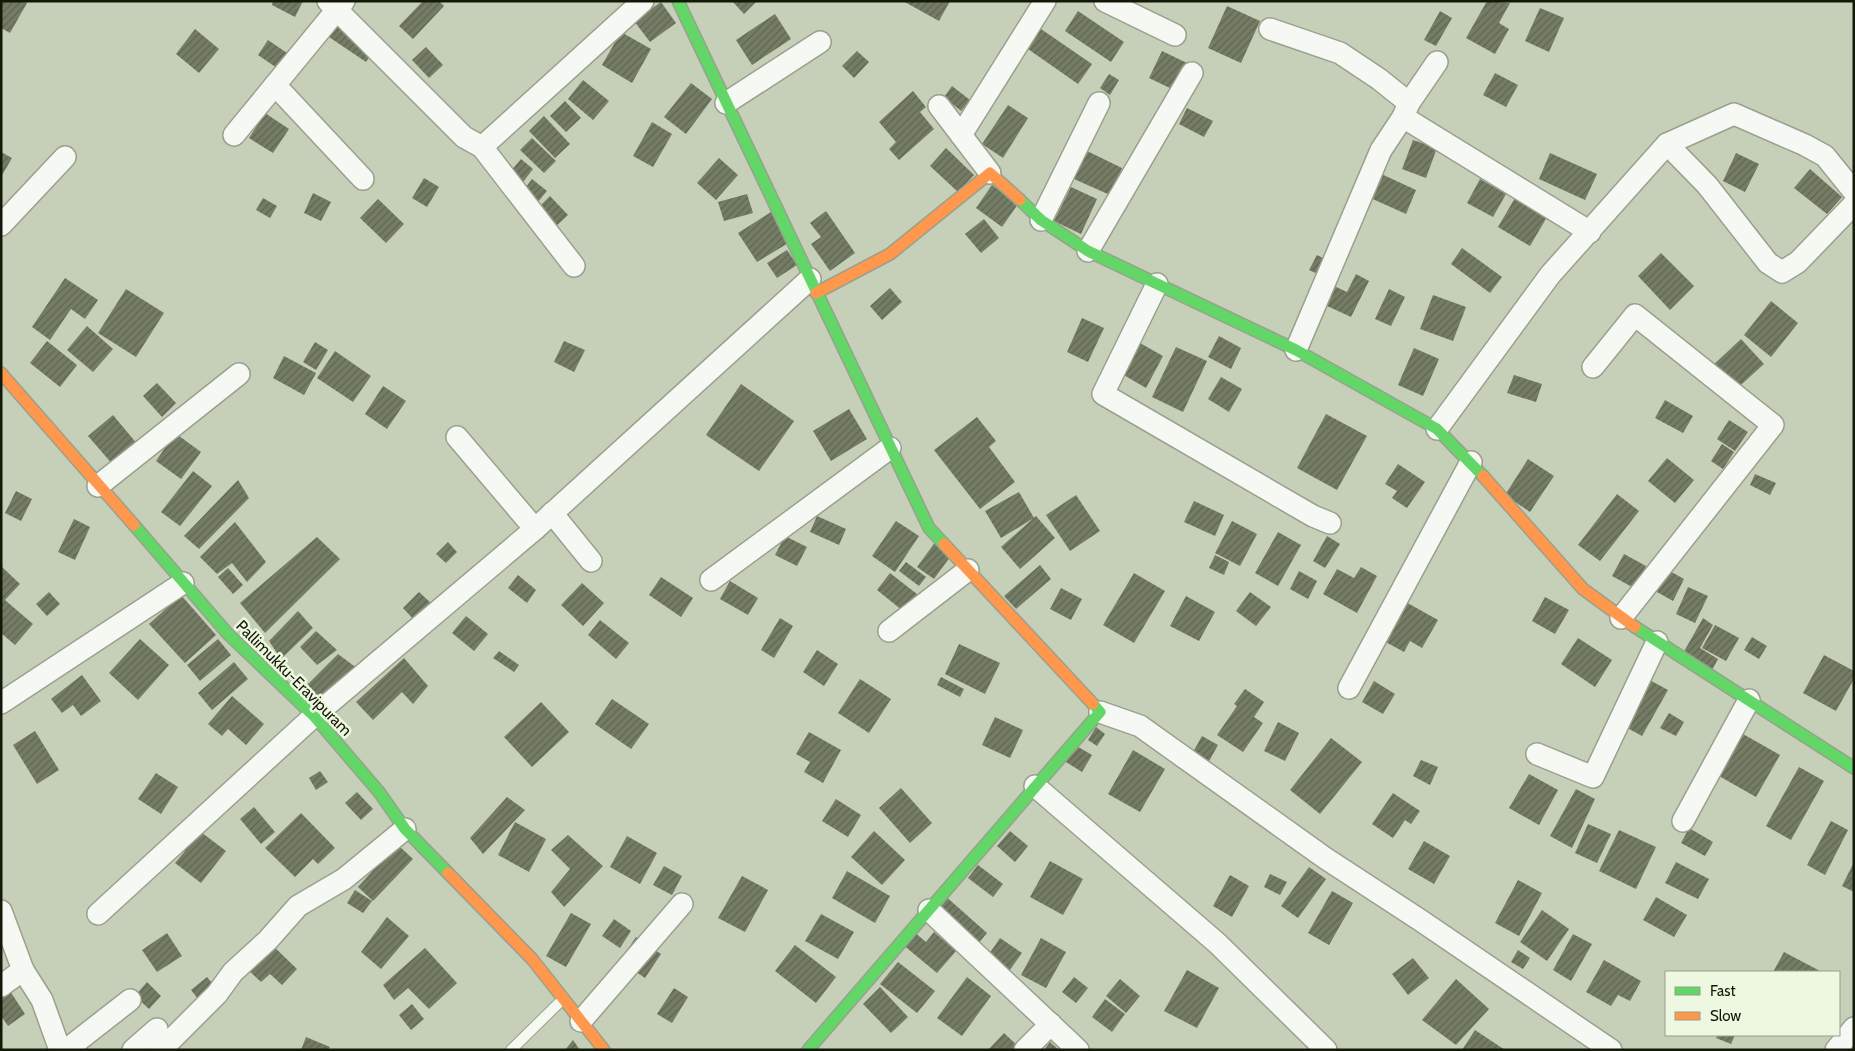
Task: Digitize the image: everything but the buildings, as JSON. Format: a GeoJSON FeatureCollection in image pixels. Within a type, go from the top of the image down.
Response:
{"type":"FeatureCollection","features":[{"type":"Feature","properties":{"kind":"street"},"geometry":{"type":"LineString","coordinates":[[482,147],[643,1]]}},
{"type":"Feature","properties":{"kind":"street"},"geometry":{"type":"LineString","coordinates":[[678,1],[929,528],[1100,712],[1140,726],[1325,858],[1611,1050]]}},
{"type":"Feature","properties":{"kind":"street"},"geometry":{"type":"LineString","coordinates":[[961,135],[1044,1]]}},
{"type":"Feature","properties":{"kind":"street"},"geometry":{"type":"LineString","coordinates":[[1105,1],[1175,36]]}},
{"type":"Feature","properties":{"kind":"street"},"geometry":{"type":"LineString","coordinates":[[234,135],[276,84],[336,4],[464,137],[482,147],[574,266]]}},
{"type":"Feature","properties":{"kind":"street"},"geometry":{"type":"LineString","coordinates":[[1270,30],[1340,53],[1406,110],[1590,232]]}},
{"type":"Feature","properties":{"kind":"street"},"geometry":{"type":"LineString","coordinates":[[726,103],[820,42]]}},
{"type":"Feature","properties":{"kind":"street"},"geometry":{"type":"LineString","coordinates":[[1296,350],[1381,150],[1437,62]]}},
{"type":"Feature","properties":{"kind":"street"},"geometry":{"type":"LineString","coordinates":[[1088,252],[1192,73]]}},
{"type":"Feature","properties":{"kind":"street"},"geometry":{"type":"LineString","coordinates":[[276,84],[363,179]]}},
{"type":"Feature","properties":{"kind":"street"},"geometry":{"type":"LineString","coordinates":[[1040,220],[1098,103]]}},
{"type":"Feature","properties":{"kind":"street"},"geometry":{"type":"LineString","coordinates":[[940,106],[990,173],[1040,220],[1088,252],[1296,350],[1437,429],[1471,462],[1583,589],[1657,642],[1854,768]]}},
{"type":"Feature","properties":{"kind":"street"},"geometry":{"type":"LineString","coordinates":[[1437,429],[1550,275],[1667,144],[1734,114],[1805,145],[1824,156],[1854,192]]}},
{"type":"Feature","properties":{"kind":"street"},"geometry":{"type":"LineString","coordinates":[[1667,144],[1706,185],[1768,263],[1782,272],[1798,262],[1854,204]]}},
{"type":"Feature","properties":{"kind":"street"},"geometry":{"type":"LineString","coordinates":[[1,225],[64,157]]}},
{"type":"Feature","properties":{"kind":"street"},"geometry":{"type":"LineString","coordinates":[[98,914],[314,716],[534,529],[813,286],[890,254],[990,173]]}},
{"type":"Feature","properties":{"kind":"street"},"geometry":{"type":"LineString","coordinates":[[1158,284],[1104,394],[1313,516],[1330,523]]}},
{"type":"Feature","properties":{"kind":"street"},"geometry":{"type":"LineString","coordinates":[[1593,367],[1634,315],[1773,425],[1621,618]]}},
{"type":"Feature","properties":{"kind":"street","name":"Pallimukku-Eravipuram"},"geometry":{"type":"LineString","coordinates":[[1,372],[228,634],[314,716],[379,792],[405,828],[532,959],[604,1050]]}},
{"type":"Feature","properties":{"kind":"street"},"geometry":{"type":"LineString","coordinates":[[98,486],[239,374]]}},
{"type":"Feature","properties":{"kind":"street"},"geometry":{"type":"LineString","coordinates":[[457,437],[534,529]]}},
{"type":"Feature","properties":{"kind":"street"},"geometry":{"type":"LineString","coordinates":[[711,580],[890,448]]}},
{"type":"Feature","properties":{"kind":"street"},"geometry":{"type":"LineString","coordinates":[[1349,688],[1471,462]]}},
{"type":"Feature","properties":{"kind":"street"},"geometry":{"type":"LineString","coordinates":[[552,513],[591,561]]}},
{"type":"Feature","properties":{"kind":"street"},"geometry":{"type":"LineString","coordinates":[[889,632],[968,570]]}},
{"type":"Feature","properties":{"kind":"street"},"geometry":{"type":"LineString","coordinates":[[1,703],[183,583]]}},
{"type":"Feature","properties":{"kind":"street"},"geometry":{"type":"LineString","coordinates":[[1537,754],[1593,777],[1657,642]]}},
{"type":"Feature","properties":{"kind":"street"},"geometry":{"type":"LineString","coordinates":[[1683,821],[1749,700]]}},
{"type":"Feature","properties":{"kind":"street"},"geometry":{"type":"LineString","coordinates":[[808,1050],[1100,712]]}},
{"type":"Feature","properties":{"kind":"street"},"geometry":{"type":"LineString","coordinates":[[1035,786],[1217,943],[1326,1050]]}},
{"type":"Feature","properties":{"kind":"street"},"geometry":{"type":"LineString","coordinates":[[133,1050],[159,1040],[218,994],[233,972],[268,940],[298,906],[344,879],[405,828]]}},
{"type":"Feature","properties":{"kind":"street"},"geometry":{"type":"LineString","coordinates":[[581,1021],[682,904]]}},
{"type":"Feature","properties":{"kind":"street"},"geometry":{"type":"LineString","coordinates":[[929,910],[1078,1050]]}},
{"type":"Feature","properties":{"kind":"street"},"geometry":{"type":"LineString","coordinates":[[1,911],[23,970],[42,1000],[60,1050]]}},
{"type":"Feature","properties":{"kind":"street"},"geometry":{"type":"LineString","coordinates":[[1,986],[23,970]]}},
{"type":"Feature","properties":{"kind":"street"},"geometry":{"type":"LineString","coordinates":[[66,1050],[130,1000]]}},
{"type":"Feature","properties":{"kind":"street"},"geometry":{"type":"LineString","coordinates":[[1025,1050],[1051,1024]]}},
{"type":"Feature","properties":{"kind":"street"},"geometry":{"type":"LineString","coordinates":[[1836,1050],[1854,1028]]}},
{"type":"Feature","properties":{"kind":"lane"},"geometry":{"type":"LineString","coordinates":[[511,1050],[563,998]]}},
{"type":"Feature","properties":{"kind":"traffic: fast"},"geometry":{"type":"LineString","coordinates":[[678,1],[929,528],[944,544]]}},
{"type":"Feature","properties":{"kind":"traffic: fast"},"geometry":{"type":"LineString","coordinates":[[1020,200],[1041,220],[1088,251],[1296,350],[1437,429],[1483,476]]}},
{"type":"Feature","properties":{"kind":"traffic: fast"},"geometry":{"type":"LineString","coordinates":[[134,525],[228,634],[314,716],[379,792],[405,829],[448,873]]}},
{"type":"Feature","properties":{"kind":"traffic: fast"},"geometry":{"type":"LineString","coordinates":[[1635,627],[1854,768]]}},
{"type":"Feature","properties":{"kind":"traffic: fast"},"geometry":{"type":"LineString","coordinates":[[808,1050],[1100,712],[1093,704]]}},
{"type":"Feature","properties":{"kind":"traffic: slow"},"geometry":{"type":"LineString","coordinates":[[816,293],[890,254],[990,173],[1020,200]]}},
{"type":"Feature","properties":{"kind":"traffic: slow"},"geometry":{"type":"LineString","coordinates":[[1,373],[134,525]]}},
{"type":"Feature","properties":{"kind":"traffic: slow"},"geometry":{"type":"LineString","coordinates":[[1483,476],[1583,589],[1635,627]]}},
{"type":"Feature","properties":{"kind":"traffic: slow"},"geometry":{"type":"LineString","coordinates":[[944,544],[1093,704]]}},
{"type":"Feature","properties":{"kind":"traffic: slow"},"geometry":{"type":"LineString","coordinates":[[448,873],[532,959],[604,1050]]}}]}
